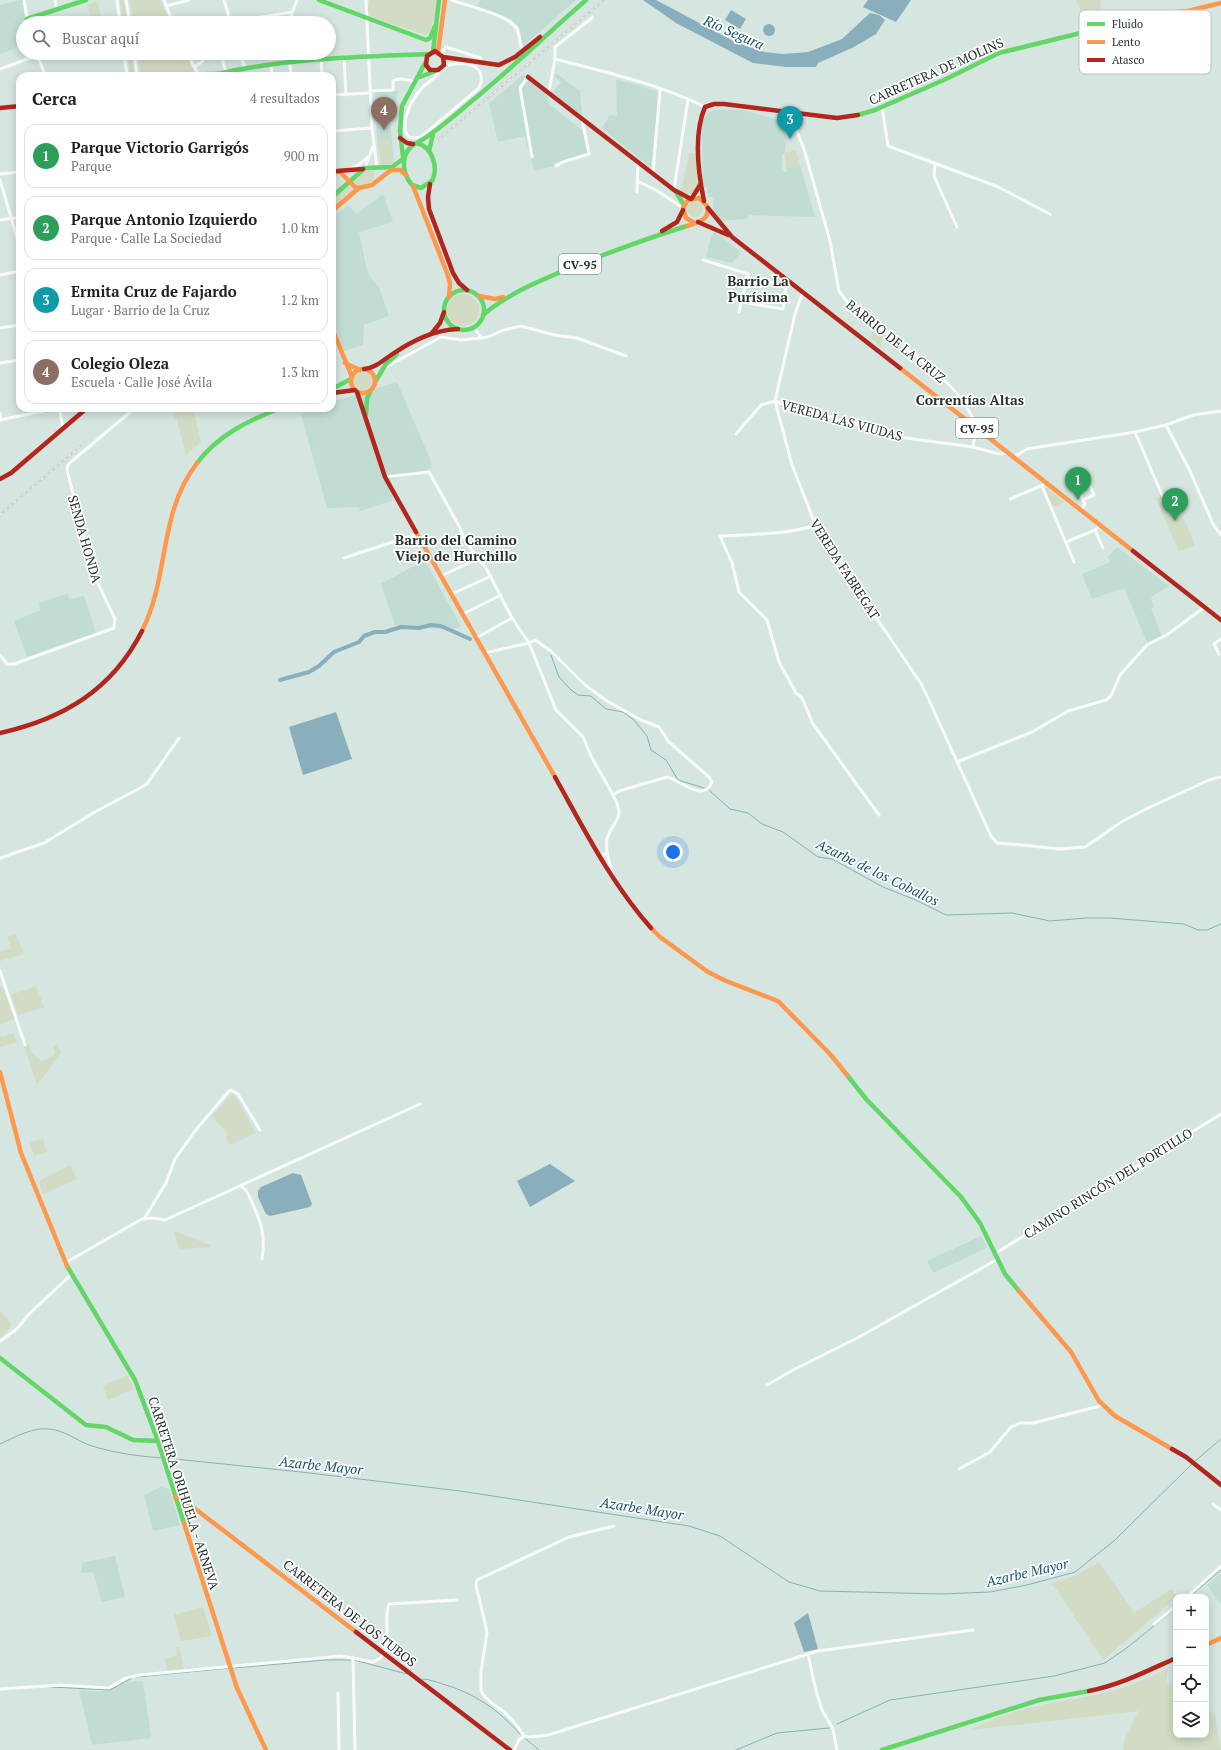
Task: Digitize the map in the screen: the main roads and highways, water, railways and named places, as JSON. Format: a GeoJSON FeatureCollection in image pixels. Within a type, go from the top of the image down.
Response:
{"type":"FeatureCollection","features":[{"type":"Feature","properties":{"kind":"main road"},"geometry":{"type":"LineString","coordinates":[[40,16],[86,0]]}},
{"type":"Feature","properties":{"kind":"main road"},"geometry":{"type":"LineString","coordinates":[[320,0],[426,40],[430,38],[435,26]]}},
{"type":"Feature","properties":{"kind":"main road"},"geometry":{"type":"LineString","coordinates":[[439,0],[435,26],[433,56],[420,77],[406,95],[400,113],[398,126],[407,176],[413,186],[448,278],[450,291],[444,306],[444,312],[448,323],[458,329]]}},
{"type":"Feature","properties":{"kind":"main road"},"geometry":{"type":"LineString","coordinates":[[435,71],[428,69],[433,56],[445,0]]}},
{"type":"Feature","properties":{"kind":"main road"},"geometry":{"type":"LineString","coordinates":[[336,58],[417,54],[499,66],[515,57],[582,0]]}},
{"type":"Feature","properties":{"kind":"main road"},"geometry":{"type":"LineString","coordinates":[[336,171],[395,166],[403,158],[407,149],[414,144],[422,142],[434,133],[515,65],[538,41],[586,0]]}},
{"type":"Feature","properties":{"kind":"main road","name":"CARRETERA DE MOLINS"},"geometry":{"type":"LineString","coordinates":[[1192,10],[1221,3]]}},
{"type":"Feature","properties":{"kind":"main road"},"geometry":{"type":"LineString","coordinates":[[515,65],[547,30]]}},
{"type":"Feature","properties":{"kind":"main road","name":"CARRETERA DE MOLINS"},"geometry":{"type":"LineString","coordinates":[[700,185],[700,121],[705,107],[714,104],[724,104],[837,118],[852,117],[882,107],[946,79],[999,53],[1079,33]]}},
{"type":"Feature","properties":{"kind":"main road"},"geometry":{"type":"LineString","coordinates":[[420,77],[442,68],[444,62],[433,56]]}},
{"type":"Feature","properties":{"kind":"main road"},"geometry":{"type":"LineString","coordinates":[[226,72],[271,63],[308,60]]}},
{"type":"Feature","properties":{"kind":"main road"},"geometry":{"type":"LineString","coordinates":[[528,77],[675,191],[692,198],[699,198],[704,201]]}},
{"type":"Feature","properties":{"kind":"main road"},"geometry":{"type":"LineString","coordinates":[[0,108],[16,106]]}},
{"type":"Feature","properties":{"kind":"main road"},"geometry":{"type":"LineString","coordinates":[[429,151],[430,142],[434,133]]}},
{"type":"Feature","properties":{"kind":"main road"},"geometry":{"type":"LineString","coordinates":[[400,138],[407,143],[422,144],[429,151]]}},
{"type":"Feature","properties":{"kind":"main road","name":"CV-95"},"geometry":{"type":"LineString","coordinates":[[429,151],[435,171],[434,179],[430,184],[428,197],[429,209],[453,273],[467,290],[479,296],[495,299],[511,294],[592,259],[649,237],[696,222]]}},
{"type":"Feature","properties":{"kind":"main road"},"geometry":{"type":"LineString","coordinates":[[336,193],[364,168]]}},
{"type":"Feature","properties":{"kind":"main road"},"geometry":{"type":"LineString","coordinates":[[377,168],[377,181]]}},
{"type":"Feature","properties":{"kind":"main road"},"geometry":{"type":"LineString","coordinates":[[336,208],[360,188],[372,185],[391,170],[400,170],[407,176]]}},
{"type":"Feature","properties":{"kind":"main road"},"geometry":{"type":"LineString","coordinates":[[336,172],[340,172],[356,188],[360,188]]}},
{"type":"Feature","properties":{"kind":"main road"},"geometry":{"type":"LineString","coordinates":[[413,186],[421,188],[430,184]]}},
{"type":"Feature","properties":{"kind":"main road"},"geometry":{"type":"LineString","coordinates":[[692,198],[700,185]]}},
{"type":"Feature","properties":{"kind":"main road"},"geometry":{"type":"LineString","coordinates":[[700,185],[704,201]]}},
{"type":"Feature","properties":{"kind":"main road"},"geometry":{"type":"LineString","coordinates":[[675,191],[683,208]]}},
{"type":"Feature","properties":{"kind":"main road","name":"CV-95"},"geometry":{"type":"LineString","coordinates":[[649,237],[673,225],[680,218],[683,208],[692,198]]}},
{"type":"Feature","properties":{"kind":"main road","name":"CV-95"},"geometry":{"type":"LineString","coordinates":[[704,201],[718,223],[732,237],[788,284],[803,292],[1221,620]]}},
{"type":"Feature","properties":{"kind":"main road","name":"CV-95"},"geometry":{"type":"LineString","coordinates":[[683,208],[686,218],[717,229],[732,237]]}},
{"type":"Feature","properties":{"kind":"main road"},"geometry":{"type":"LineString","coordinates":[[696,222],[705,218],[708,208]]}},
{"type":"Feature","properties":{"kind":"main road"},"geometry":{"type":"LineString","coordinates":[[448,297],[454,292],[467,290]]}},
{"type":"Feature","properties":{"kind":"main road","name":"CV-95"},"geometry":{"type":"LineString","coordinates":[[458,329],[464,330],[474,327],[498,302],[511,294]]}},
{"type":"Feature","properties":{"kind":"main road"},"geometry":{"type":"LineString","coordinates":[[479,296],[484,308],[484,315]]}},
{"type":"Feature","properties":{"kind":"main road"},"geometry":{"type":"LineString","coordinates":[[432,333],[440,322],[444,312]]}},
{"type":"Feature","properties":{"kind":"main road"},"geometry":{"type":"LineString","coordinates":[[336,388],[362,370],[376,367],[390,355],[432,333],[443,329],[458,329]]}},
{"type":"Feature","properties":{"kind":"main road"},"geometry":{"type":"LineString","coordinates":[[336,339],[366,417],[385,477],[600,858],[631,905],[660,937],[708,972],[726,981],[778,1001],[830,1054],[866,1099],[962,1197],[980,1223],[1005,1274],[1071,1352],[1090,1387],[1104,1405],[1115,1416],[1186,1456],[1221,1486]]}},
{"type":"Feature","properties":{"kind":"main road"},"geometry":{"type":"LineString","coordinates":[[366,417],[367,400],[375,382],[384,368],[402,349]]}},
{"type":"Feature","properties":{"kind":"main road"},"geometry":{"type":"LineString","coordinates":[[345,363],[373,375],[375,382]]}},
{"type":"Feature","properties":{"kind":"main road"},"geometry":{"type":"LineString","coordinates":[[336,393],[356,391],[364,393],[373,389]]}},
{"type":"Feature","properties":{"kind":"main road"},"geometry":{"type":"LineString","coordinates":[[0,479],[10,473],[82,412]]}},
{"type":"Feature","properties":{"kind":"main road"},"geometry":{"type":"LineString","coordinates":[[0,733],[28,727],[63,713],[91,695],[114,673],[135,644],[151,612],[158,588],[170,520],[181,487],[189,474],[212,446],[227,434],[260,415],[269,412]]}},
{"type":"Feature","properties":{"kind":"main road","name":"CARRETERA ORIHUELA - ARNEVA"},"geometry":{"type":"LineString","coordinates":[[0,1072],[21,1153],[36,1195],[65,1263],[135,1380],[158,1441],[238,1688],[266,1750]]}},
{"type":"Feature","properties":{"kind":"main road"},"geometry":{"type":"LineString","coordinates":[[0,1358],[86,1425],[106,1427],[124,1437],[134,1440],[158,1441]]}},
{"type":"Feature","properties":{"kind":"main road","name":"CARRETERA DE LOS TUBOS"},"geometry":{"type":"LineString","coordinates":[[175,1497],[181,1498],[510,1750]]}},
{"type":"Feature","properties":{"kind":"main road"},"geometry":{"type":"LineString","coordinates":[[1209,1644],[1221,1638]]}},
{"type":"Feature","properties":{"kind":"main road"},"geometry":{"type":"LineString","coordinates":[[882,1750],[1039,1700],[1105,1688],[1128,1680],[1173,1659]]}},
{"type":"Feature","properties":{"kind":"water"},"geometry":{"type":"Polygon","coordinates":[[[643,0],[656,0],[737,43],[764,52],[783,54],[808,52],[842,39],[870,13],[879,15],[885,20],[876,34],[854,47],[818,63],[816,67],[786,67],[753,63],[676,23],[643,0]]]}},
{"type":"Feature","properties":{"kind":"water"},"geometry":{"type":"Polygon","coordinates":[[[868,0],[911,0],[896,22],[863,7],[868,0]]]}},
{"type":"Feature","properties":{"kind":"water"},"geometry":{"type":"Polygon","coordinates":[[[731,10],[746,19],[740,29],[725,20],[731,10]]]}},
{"type":"Feature","properties":{"kind":"water"},"geometry":{"type":"Polygon","coordinates":[[[769,24],[773,26],[775,30],[773,34],[769,36],[765,34],[763,30],[765,26],[769,24]]]}},
{"type":"Feature","properties":{"kind":"water"},"geometry":{"type":"Polygon","coordinates":[[[336,712],[352,759],[303,775],[289,727],[336,712]]]}},
{"type":"Feature","properties":{"kind":"water"},"geometry":{"type":"Polygon","coordinates":[[[550,1164],[575,1181],[530,1207],[517,1181],[550,1164]]]}},
{"type":"Feature","properties":{"kind":"water"},"geometry":{"type":"Polygon","coordinates":[[[293,1173],[301,1175],[312,1204],[310,1207],[270,1216],[266,1214],[258,1197],[258,1191],[261,1187],[293,1173]]]}},
{"type":"Feature","properties":{"kind":"water"},"geometry":{"type":"Polygon","coordinates":[[[808,1613],[818,1649],[804,1652],[794,1623],[808,1613]]]}},
{"type":"Feature","properties":{"kind":"waterway"},"geometry":{"type":"LineString","coordinates":[[280,680],[309,672],[319,666],[334,652],[359,642],[364,636],[375,632],[385,632],[401,627],[419,628],[431,625],[441,626],[470,639]]}},
{"type":"Feature","properties":{"kind":"waterway"},"geometry":{"type":"LineString","coordinates":[[551,655],[559,677],[571,690],[578,695],[591,696],[606,709],[623,712],[634,720],[647,736],[651,750],[666,760],[678,780],[704,788]]}},
{"type":"Feature","properties":{"kind":"waterway","name":"Azarbe de los Coballos"},"geometry":{"type":"LineString","coordinates":[[709,790],[730,809],[748,813],[762,824],[783,832],[818,857],[832,859],[883,887],[918,901],[946,915],[1012,913],[1050,921],[1110,918],[1184,924],[1198,930],[1207,930],[1221,924]]}},
{"type":"Feature","properties":{"kind":"waterway","name":"Azarbe Mayor"},"geometry":{"type":"LineString","coordinates":[[0,1444],[30,1431],[49,1429],[60,1431],[89,1445],[107,1450],[162,1458]]}},
{"type":"Feature","properties":{"kind":"waterway","name":"Azarbe Mayor"},"geometry":{"type":"LineString","coordinates":[[1194,1462],[1221,1439]]}},
{"type":"Feature","properties":{"kind":"waterway","name":"Azarbe Mayor"},"geometry":{"type":"LineString","coordinates":[[165,1458],[301,1472],[460,1491],[689,1526],[720,1536],[789,1582],[820,1591],[941,1594],[990,1592],[1027,1585],[1075,1572],[1115,1540],[1192,1464]]}},
{"type":"Feature","properties":{"kind":"waterway"},"geometry":{"type":"LineString","coordinates":[[1193,1594],[1221,1570]]}},
{"type":"Feature","properties":{"kind":"waterway"},"geometry":{"type":"LineString","coordinates":[[837,1724],[890,1700],[1054,1676],[1105,1663],[1128,1647],[1173,1610]]}},
{"type":"Feature","properties":{"kind":"waterway"},"geometry":{"type":"LineString","coordinates":[[233,1668],[325,1660],[351,1660]]}},
{"type":"Feature","properties":{"kind":"waterway"},"geometry":{"type":"LineString","coordinates":[[354,1660],[407,1674]]}},
{"type":"Feature","properties":{"kind":"waterway"},"geometry":{"type":"LineString","coordinates":[[137,1677],[230,1668]]}},
{"type":"Feature","properties":{"kind":"waterway"},"geometry":{"type":"LineString","coordinates":[[51,1687],[110,1690],[132,1678]]}},
{"type":"Feature","properties":{"kind":"waterway"},"geometry":{"type":"LineString","coordinates":[[422,1679],[430,1680],[454,1688],[475,1697],[495,1710],[520,1734]]}},
{"type":"Feature","properties":{"kind":"waterway"},"geometry":{"type":"LineString","coordinates":[[736,1750],[777,1733],[829,1728]]}},
{"type":"Feature","properties":{"kind":"waterway"},"geometry":{"type":"LineString","coordinates":[[526,1739],[539,1750]]}},
{"type":"Feature","properties":{"kind":"railway"},"geometry":{"type":"LineString","coordinates":[[439,139],[604,0]]}},
{"type":"Feature","properties":{"kind":"railway"},"geometry":{"type":"LineString","coordinates":[[0,515],[84,443]]}},
{"type":"Feature","properties":{"kind":"place","name":"Colegio Oleza"},"geometry":{"type":"Point","coordinates":[384,130]}},
{"type":"Feature","properties":{"kind":"place","name":"Ermita Cruz de Fajardo"},"geometry":{"type":"Point","coordinates":[790,139]}},
{"type":"Feature","properties":{"kind":"place","name":"Parque Victorio Garrigós"},"geometry":{"type":"Point","coordinates":[1078,500]}},
{"type":"Feature","properties":{"kind":"place","name":"Parque Antonio Izquierdo"},"geometry":{"type":"Point","coordinates":[1175,521]}},
{"type":"Feature","properties":{"kind":"district","name":"Barrio La Purísima"},"geometry":{"type":"Point","coordinates":[758,288]}},
{"type":"Feature","properties":{"kind":"district","name":"Correntías Altas"},"geometry":{"type":"Point","coordinates":[970,399]}},
{"type":"Feature","properties":{"kind":"district","name":"Barrio del Camino Viejo de Hurchillo"},"geometry":{"type":"Point","coordinates":[456,548]}},
{"type":"Feature","properties":{"kind":"water label","name":"Río Segura"},"geometry":{"type":"Point","coordinates":[734,32]}}]}
